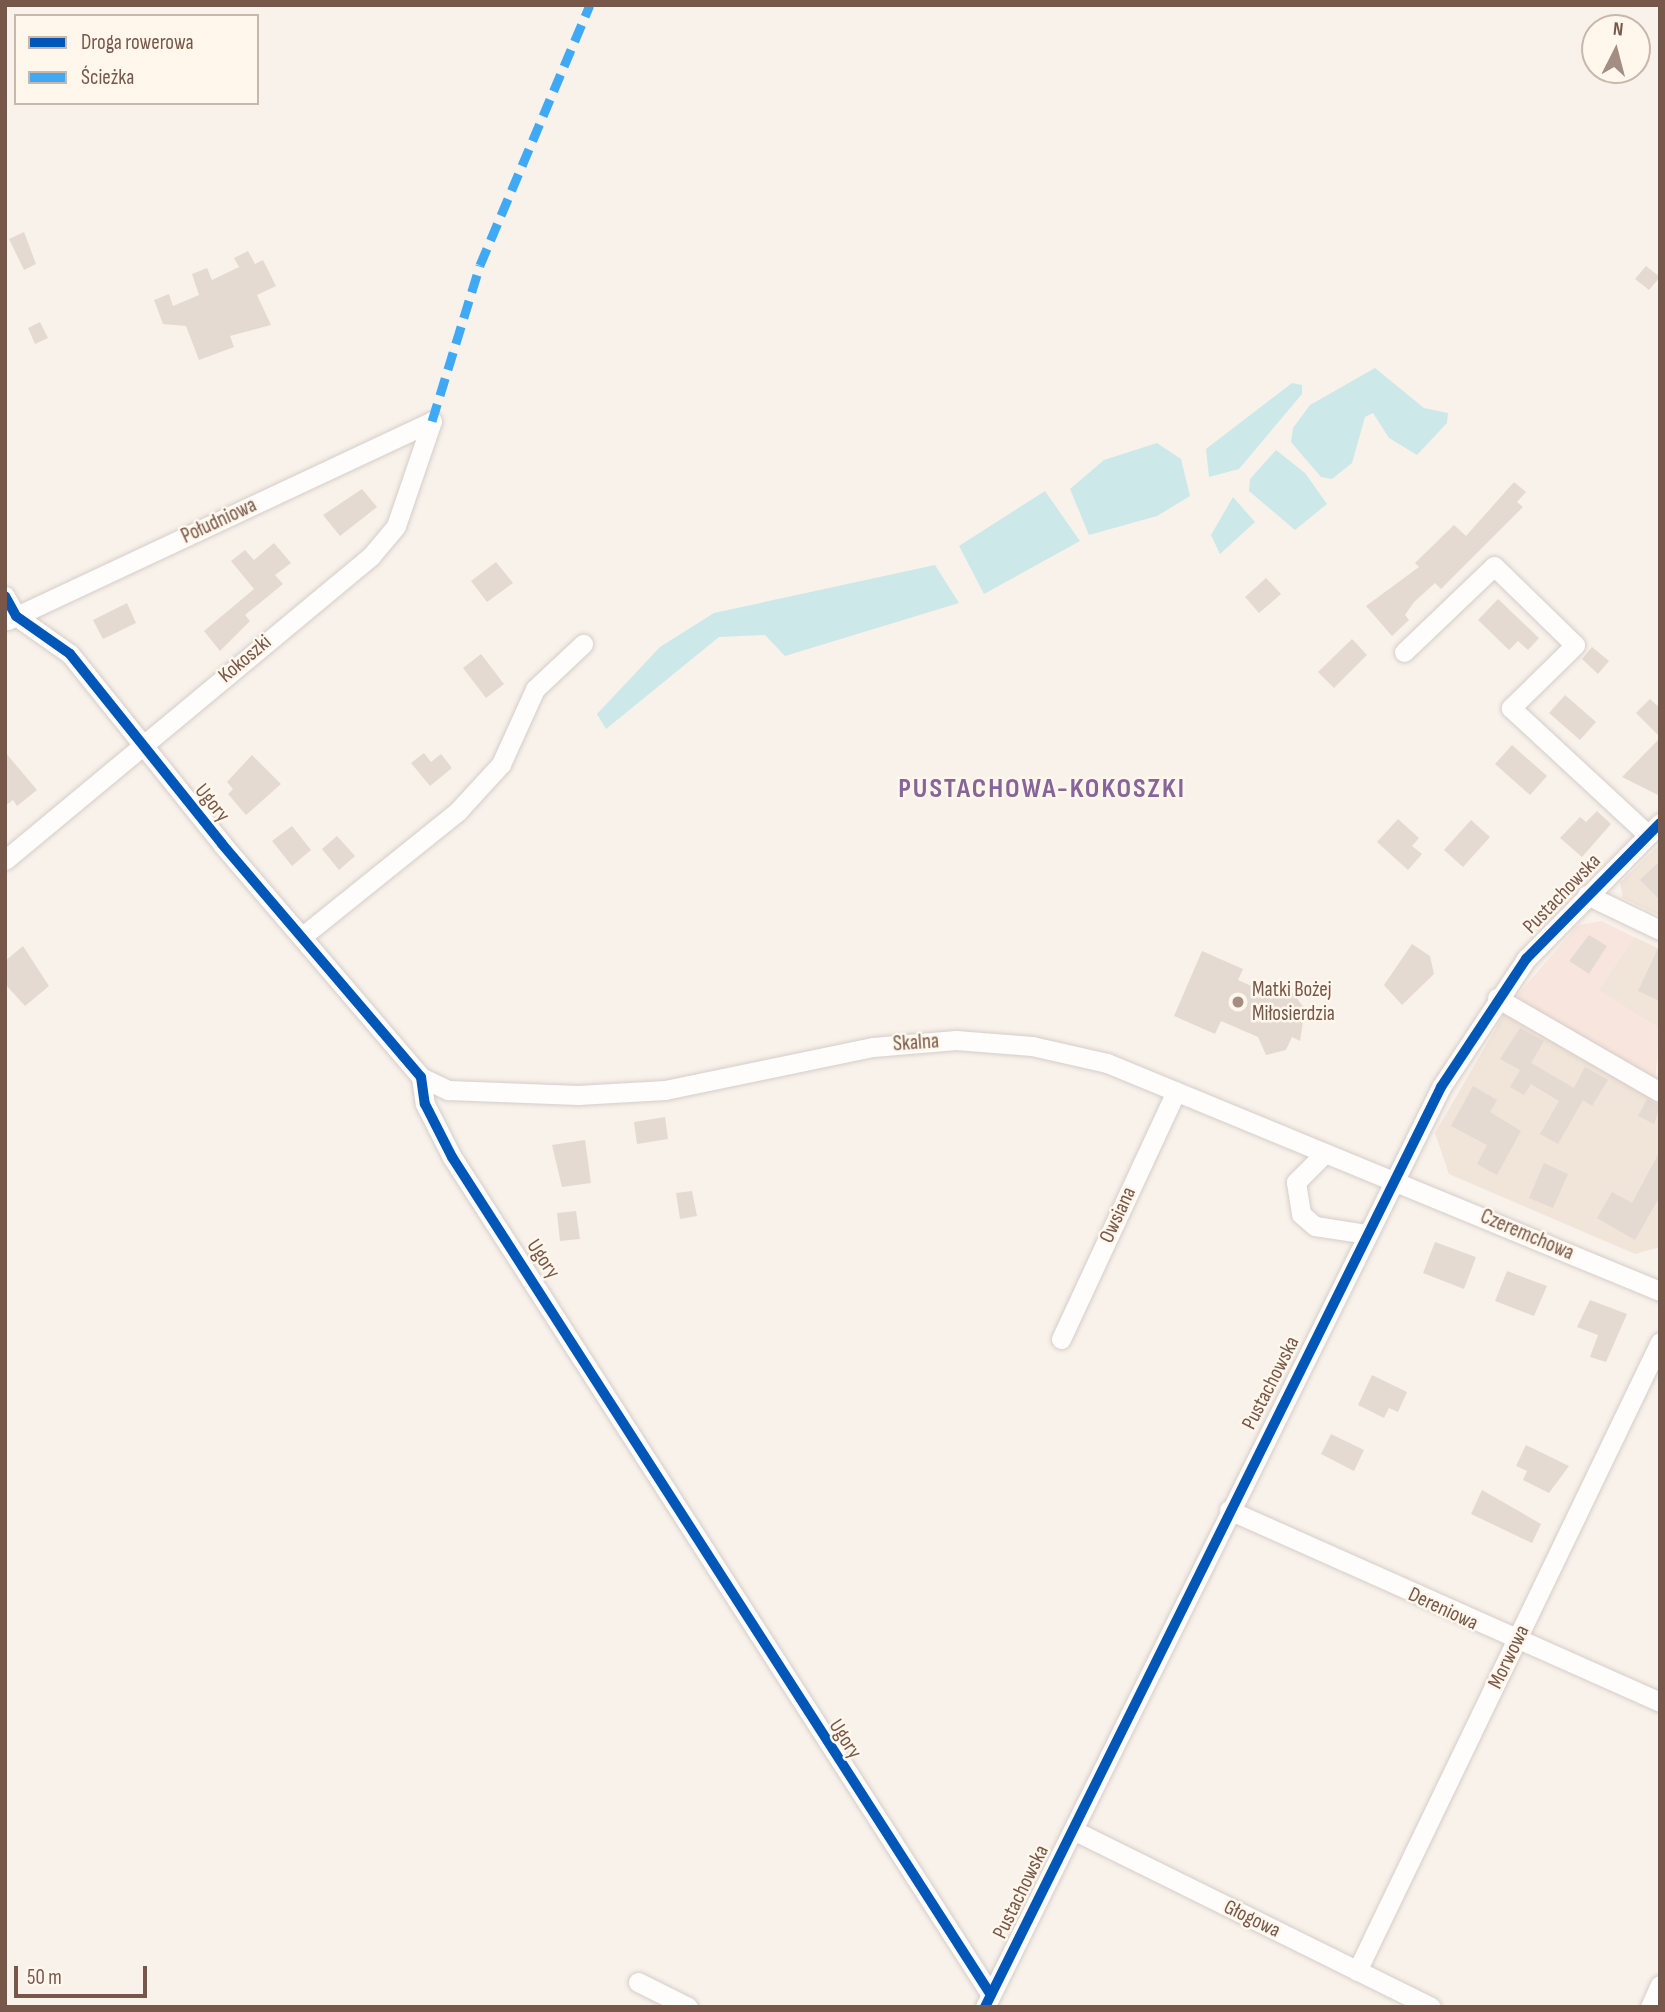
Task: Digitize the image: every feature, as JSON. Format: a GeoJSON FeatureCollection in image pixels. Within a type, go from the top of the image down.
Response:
{"type":"FeatureCollection","features":[{"type":"Feature","properties":{"kind":"street","name":"Południowa"},"geometry":{"type":"LineString","coordinates":[[11,619],[432,421]]}},
{"type":"Feature","properties":{"kind":"street","name":"Kokoszki"},"geometry":{"type":"LineString","coordinates":[[5,860],[371,556],[396,526],[432,421]]}},
{"type":"Feature","properties":{"kind":"street"},"geometry":{"type":"LineString","coordinates":[[1404,652],[1494,566],[1575,645],[1511,708],[1654,829]]}},
{"type":"Feature","properties":{"kind":"street","name":"Ugory"},"geometry":{"type":"LineString","coordinates":[[5,596],[11,619],[70,654],[141,746],[304,935],[421,1077],[425,1104],[452,1157],[988,2001]]}},
{"type":"Feature","properties":{"kind":"street"},"geometry":{"type":"LineString","coordinates":[[304,935],[458,811],[501,764],[536,689],[583,644]]}},
{"type":"Feature","properties":{"kind":"street","name":"Pustachowska"},"geometry":{"type":"LineString","coordinates":[[988,2001],[1229,1510],[1441,1087],[1497,998],[1587,895],[1654,829]]}},
{"type":"Feature","properties":{"kind":"street"},"geometry":{"type":"LineString","coordinates":[[1587,895],[1660,930]]}},
{"type":"Feature","properties":{"kind":"street"},"geometry":{"type":"LineString","coordinates":[[1497,998],[1660,1092]]}},
{"type":"Feature","properties":{"kind":"street","name":"Skalna"},"geometry":{"type":"LineString","coordinates":[[421,1077],[448,1090],[507,1094],[665,1090],[873,1046],[956,1040],[1032,1046],[1107,1063],[1393,1182]]}},
{"type":"Feature","properties":{"kind":"street","name":"Owsiana"},"geometry":{"type":"LineString","coordinates":[[1061,1339],[1176,1091]]}},
{"type":"Feature","properties":{"kind":"street"},"geometry":{"type":"LineString","coordinates":[[1325,1153],[1296,1182],[1301,1214],[1315,1226],[1367,1234]]}},
{"type":"Feature","properties":{"kind":"street","name":"Czeremchowa"},"geometry":{"type":"LineString","coordinates":[[1393,1182],[1660,1290]]}},
{"type":"Feature","properties":{"kind":"street","name":"Morwowa"},"geometry":{"type":"LineString","coordinates":[[1357,1971],[1660,1342]]}},
{"type":"Feature","properties":{"kind":"street","name":"Dereniowa"},"geometry":{"type":"LineString","coordinates":[[1229,1510],[1516,1642],[1660,1702]]}},
{"type":"Feature","properties":{"kind":"street","name":"Głogowa"},"geometry":{"type":"LineString","coordinates":[[1073,1830],[1431,2007]]}},
{"type":"Feature","properties":{"kind":"street"},"geometry":{"type":"LineString","coordinates":[[638,1982],[688,2007]]}},
{"type":"Feature","properties":{"kind":"street"},"geometry":{"type":"LineString","coordinates":[[1650,2007],[1660,1986]]}},
{"type":"Feature","properties":{"kind":"shaded area"},"geometry":{"type":"Polygon","coordinates":[[[1660,844],[1660,916],[1623,898],[1620,883],[1660,844]]]}},
{"type":"Feature","properties":{"kind":"shaded area"},"geometry":{"type":"Polygon","coordinates":[[[1602,921],[1634,937],[1599,990],[1660,1029],[1655,1083],[1514,999],[1578,925],[1602,921]]]}},
{"type":"Feature","properties":{"kind":"shaded area"},"geometry":{"type":"Polygon","coordinates":[[[1634,937],[1660,949],[1660,1029],[1598,990],[1634,937]]]}},
{"type":"Feature","properties":{"kind":"shaded area"},"geometry":{"type":"Polygon","coordinates":[[[1506,1011],[1660,1102],[1660,1247],[1635,1254],[1449,1174],[1435,1133],[1506,1011]]]}},
{"type":"Feature","properties":{"kind":"water"},"geometry":{"type":"Polygon","coordinates":[[[1375,368],[1424,408],[1448,413],[1447,423],[1417,455],[1389,438],[1373,413],[1365,417],[1352,463],[1332,479],[1321,477],[1291,442],[1293,428],[1310,405],[1375,368]]]}},
{"type":"Feature","properties":{"kind":"water"},"geometry":{"type":"Polygon","coordinates":[[[1292,383],[1302,385],[1302,394],[1239,469],[1209,477],[1206,449],[1292,383]]]}},
{"type":"Feature","properties":{"kind":"water"},"geometry":{"type":"Polygon","coordinates":[[[1157,443],[1181,459],[1190,496],[1157,516],[1089,535],[1070,489],[1104,460],[1157,443]]]}},
{"type":"Feature","properties":{"kind":"water"},"geometry":{"type":"Polygon","coordinates":[[[1276,450],[1305,473],[1327,504],[1295,530],[1249,491],[1250,479],[1276,450]]]}},
{"type":"Feature","properties":{"kind":"water"},"geometry":{"type":"Polygon","coordinates":[[[1045,491],[1080,541],[984,594],[959,546],[1045,491]]]}},
{"type":"Feature","properties":{"kind":"water"},"geometry":{"type":"Polygon","coordinates":[[[1233,497],[1255,522],[1220,554],[1211,535],[1233,497]]]}},
{"type":"Feature","properties":{"kind":"water"},"geometry":{"type":"Polygon","coordinates":[[[935,565],[959,603],[785,656],[765,635],[719,637],[606,729],[597,714],[660,647],[714,613],[935,565]]]}},
{"type":"Feature","properties":{"kind":"building"},"geometry":{"type":"Polygon","coordinates":[[[24,232],[36,264],[24,270],[9,239],[24,232]]]}},
{"type":"Feature","properties":{"kind":"building"},"geometry":{"type":"Polygon","coordinates":[[[248,251],[255,264],[263,260],[276,286],[257,295],[271,325],[230,336],[234,347],[199,360],[186,326],[163,324],[154,300],[169,294],[173,306],[199,295],[192,274],[207,268],[212,280],[239,267],[234,258],[248,251]]]}},
{"type":"Feature","properties":{"kind":"building"},"geometry":{"type":"Polygon","coordinates":[[[1646,266],[1660,277],[1649,290],[1635,279],[1646,266]]]}},
{"type":"Feature","properties":{"kind":"building"},"geometry":{"type":"Polygon","coordinates":[[[40,322],[48,338],[35,344],[28,328],[40,322]]]}},
{"type":"Feature","properties":{"kind":"building"},"geometry":{"type":"Polygon","coordinates":[[[1514,482],[1526,492],[1517,502],[1523,507],[1441,589],[1435,583],[1414,602],[1405,615],[1409,620],[1392,636],[1366,606],[1419,567],[1415,563],[1454,525],[1466,536],[1514,482]]]}},
{"type":"Feature","properties":{"kind":"building"},"geometry":{"type":"Polygon","coordinates":[[[362,489],[377,507],[340,536],[323,515],[362,489]]]}},
{"type":"Feature","properties":{"kind":"building"},"geometry":{"type":"Polygon","coordinates":[[[274,543],[291,563],[275,575],[283,584],[245,615],[250,621],[220,651],[204,631],[254,589],[231,561],[245,550],[254,560],[274,543]]]}},
{"type":"Feature","properties":{"kind":"building"},"geometry":{"type":"Polygon","coordinates":[[[496,562],[513,583],[487,602],[471,581],[496,562]]]}},
{"type":"Feature","properties":{"kind":"building"},"geometry":{"type":"Polygon","coordinates":[[[1266,578],[1281,594],[1259,613],[1245,597],[1266,578]]]}},
{"type":"Feature","properties":{"kind":"building"},"geometry":{"type":"Polygon","coordinates":[[[1498,599],[1539,638],[1528,650],[1518,641],[1509,650],[1478,620],[1498,599]]]}},
{"type":"Feature","properties":{"kind":"building"},"geometry":{"type":"Polygon","coordinates":[[[127,603],[136,623],[103,639],[93,620],[127,603]]]}},
{"type":"Feature","properties":{"kind":"building"},"geometry":{"type":"Polygon","coordinates":[[[1352,639],[1367,655],[1334,688],[1318,672],[1352,639]]]}},
{"type":"Feature","properties":{"kind":"building"},"geometry":{"type":"Polygon","coordinates":[[[1592,647],[1609,661],[1598,674],[1582,659],[1592,647]]]}},
{"type":"Feature","properties":{"kind":"building"},"geometry":{"type":"Polygon","coordinates":[[[481,654],[504,684],[486,698],[463,668],[481,654]]]}},
{"type":"Feature","properties":{"kind":"building"},"geometry":{"type":"Polygon","coordinates":[[[1565,695],[1596,722],[1580,740],[1549,713],[1565,695]]]}},
{"type":"Feature","properties":{"kind":"building"},"geometry":{"type":"Polygon","coordinates":[[[1650,699],[1660,708],[1660,737],[1636,713],[1650,699]]]}},
{"type":"Feature","properties":{"kind":"building"},"geometry":{"type":"Polygon","coordinates":[[[1660,738],[1660,796],[1622,777],[1660,738]]]}},
{"type":"Feature","properties":{"kind":"building"},"geometry":{"type":"Polygon","coordinates":[[[1512,745],[1547,776],[1530,795],[1495,764],[1512,745]]]}},
{"type":"Feature","properties":{"kind":"building"},"geometry":{"type":"Polygon","coordinates":[[[5,752],[37,790],[17,806],[13,800],[5,806],[5,752]]]}},
{"type":"Feature","properties":{"kind":"building"},"geometry":{"type":"Polygon","coordinates":[[[424,753],[431,762],[441,754],[452,768],[430,786],[411,763],[424,753]]]}},
{"type":"Feature","properties":{"kind":"building"},"geometry":{"type":"Polygon","coordinates":[[[252,755],[281,784],[246,815],[228,794],[233,789],[227,782],[252,755]]]}},
{"type":"Feature","properties":{"kind":"building"},"geometry":{"type":"Polygon","coordinates":[[[1597,811],[1611,824],[1582,857],[1560,838],[1580,817],[1586,822],[1597,811]]]}},
{"type":"Feature","properties":{"kind":"building"},"geometry":{"type":"Polygon","coordinates":[[[1398,819],[1419,838],[1412,846],[1422,854],[1408,870],[1377,842],[1398,819]]]}},
{"type":"Feature","properties":{"kind":"building"},"geometry":{"type":"Polygon","coordinates":[[[1471,820],[1490,837],[1463,867],[1444,850],[1471,820]]]}},
{"type":"Feature","properties":{"kind":"building"},"geometry":{"type":"Polygon","coordinates":[[[292,826],[311,850],[292,866],[272,841],[292,826]]]}},
{"type":"Feature","properties":{"kind":"building"},"geometry":{"type":"Polygon","coordinates":[[[337,836],[355,856],[339,870],[322,849],[337,836]]]}},
{"type":"Feature","properties":{"kind":"building"},"geometry":{"type":"Polygon","coordinates":[[[1660,861],[1660,900],[1640,880],[1660,861]]]}},
{"type":"Feature","properties":{"kind":"building"},"geometry":{"type":"Polygon","coordinates":[[[1589,935],[1607,946],[1589,974],[1569,961],[1589,935]]]}},
{"type":"Feature","properties":{"kind":"building"},"geometry":{"type":"Polygon","coordinates":[[[1412,944],[1430,956],[1434,974],[1402,1005],[1384,985],[1412,944]]]}},
{"type":"Feature","properties":{"kind":"building"},"geometry":{"type":"Polygon","coordinates":[[[1660,944],[1660,1001],[1638,991],[1660,944]]]}},
{"type":"Feature","properties":{"kind":"building"},"geometry":{"type":"Polygon","coordinates":[[[23,946],[49,986],[25,1006],[5,984],[5,961],[23,946]]]}},
{"type":"Feature","properties":{"kind":"building","name":"Matki Bożej Miłosierdzia"},"geometry":{"type":"Polygon","coordinates":[[[1202,951],[1243,969],[1238,980],[1278,998],[1291,991],[1305,1009],[1300,1041],[1292,1037],[1286,1050],[1266,1055],[1258,1037],[1221,1021],[1215,1034],[1174,1016],[1202,951]]]}},
{"type":"Feature","properties":{"kind":"building"},"geometry":{"type":"Polygon","coordinates":[[[1520,1028],[1544,1041],[1531,1063],[1574,1088],[1585,1067],[1608,1080],[1592,1106],[1583,1100],[1558,1144],[1540,1134],[1559,1101],[1531,1084],[1524,1095],[1510,1087],[1520,1070],[1500,1059],[1520,1028]]]}},
{"type":"Feature","properties":{"kind":"building"},"geometry":{"type":"Polygon","coordinates":[[[1473,1086],[1497,1100],[1490,1112],[1521,1131],[1497,1175],[1477,1164],[1487,1145],[1451,1126],[1473,1086]]]}},
{"type":"Feature","properties":{"kind":"building"},"geometry":{"type":"Polygon","coordinates":[[[1647,1099],[1660,1106],[1654,1124],[1638,1116],[1647,1099]]]}},
{"type":"Feature","properties":{"kind":"building"},"geometry":{"type":"Polygon","coordinates":[[[665,1117],[668,1139],[637,1144],[634,1122],[665,1117]]]}},
{"type":"Feature","properties":{"kind":"building"},"geometry":{"type":"Polygon","coordinates":[[[585,1140],[591,1183],[562,1187],[552,1145],[585,1140]]]}},
{"type":"Feature","properties":{"kind":"building"},"geometry":{"type":"Polygon","coordinates":[[[1660,1151],[1660,1196],[1635,1240],[1597,1218],[1612,1192],[1632,1203],[1660,1151]]]}},
{"type":"Feature","properties":{"kind":"building"},"geometry":{"type":"Polygon","coordinates":[[[1544,1163],[1568,1174],[1553,1208],[1529,1198],[1544,1163]]]}},
{"type":"Feature","properties":{"kind":"building"},"geometry":{"type":"Polygon","coordinates":[[[692,1191],[697,1216],[680,1219],[676,1193],[692,1191]]]}},
{"type":"Feature","properties":{"kind":"building"},"geometry":{"type":"Polygon","coordinates":[[[576,1211],[580,1239],[560,1241],[557,1213],[576,1211]]]}},
{"type":"Feature","properties":{"kind":"building"},"geometry":{"type":"Polygon","coordinates":[[[1435,1242],[1476,1257],[1464,1289],[1423,1273],[1435,1242]]]}},
{"type":"Feature","properties":{"kind":"building"},"geometry":{"type":"Polygon","coordinates":[[[1507,1271],[1547,1286],[1534,1316],[1495,1301],[1507,1271]]]}},
{"type":"Feature","properties":{"kind":"building"},"geometry":{"type":"Polygon","coordinates":[[[1590,1300],[1627,1314],[1606,1362],[1590,1357],[1598,1335],[1577,1327],[1590,1300]]]}},
{"type":"Feature","properties":{"kind":"building"},"geometry":{"type":"Polygon","coordinates":[[[1372,1375],[1407,1392],[1398,1412],[1389,1408],[1384,1418],[1358,1405],[1372,1375]]]}},
{"type":"Feature","properties":{"kind":"building"},"geometry":{"type":"Polygon","coordinates":[[[1331,1434],[1364,1450],[1354,1471],[1321,1454],[1331,1434]]]}},
{"type":"Feature","properties":{"kind":"building"},"geometry":{"type":"Polygon","coordinates":[[[1526,1445],[1569,1466],[1549,1493],[1523,1480],[1527,1471],[1516,1466],[1526,1445]]]}},
{"type":"Feature","properties":{"kind":"building"},"geometry":{"type":"Polygon","coordinates":[[[1482,1490],[1541,1524],[1532,1543],[1471,1514],[1482,1490]]]}},
{"type":"Feature","properties":{"kind":"marked path"},"geometry":{"type":"LineString","coordinates":[[432,421],[480,265],[590,5]]}},
{"type":"Feature","properties":{"kind":"cycle path"},"geometry":{"type":"LineString","coordinates":[[5,596],[16,616],[70,654],[222,844],[421,1077],[425,1104],[452,1157],[991,1995]]}},
{"type":"Feature","properties":{"kind":"cycle path"},"geometry":{"type":"LineString","coordinates":[[985,2007],[1441,1087],[1526,959],[1660,823]]}},
{"type":"Feature","properties":{"kind":"place","name":"Matki Bożej Miłosierdzia"},"geometry":{"type":"Point","coordinates":[1238,1002]}},
{"type":"Feature","properties":{"kind":"district","name":"PUSTACHOWA-KOKOSZKI"},"geometry":{"type":"Point","coordinates":[1042,789]}}]}
